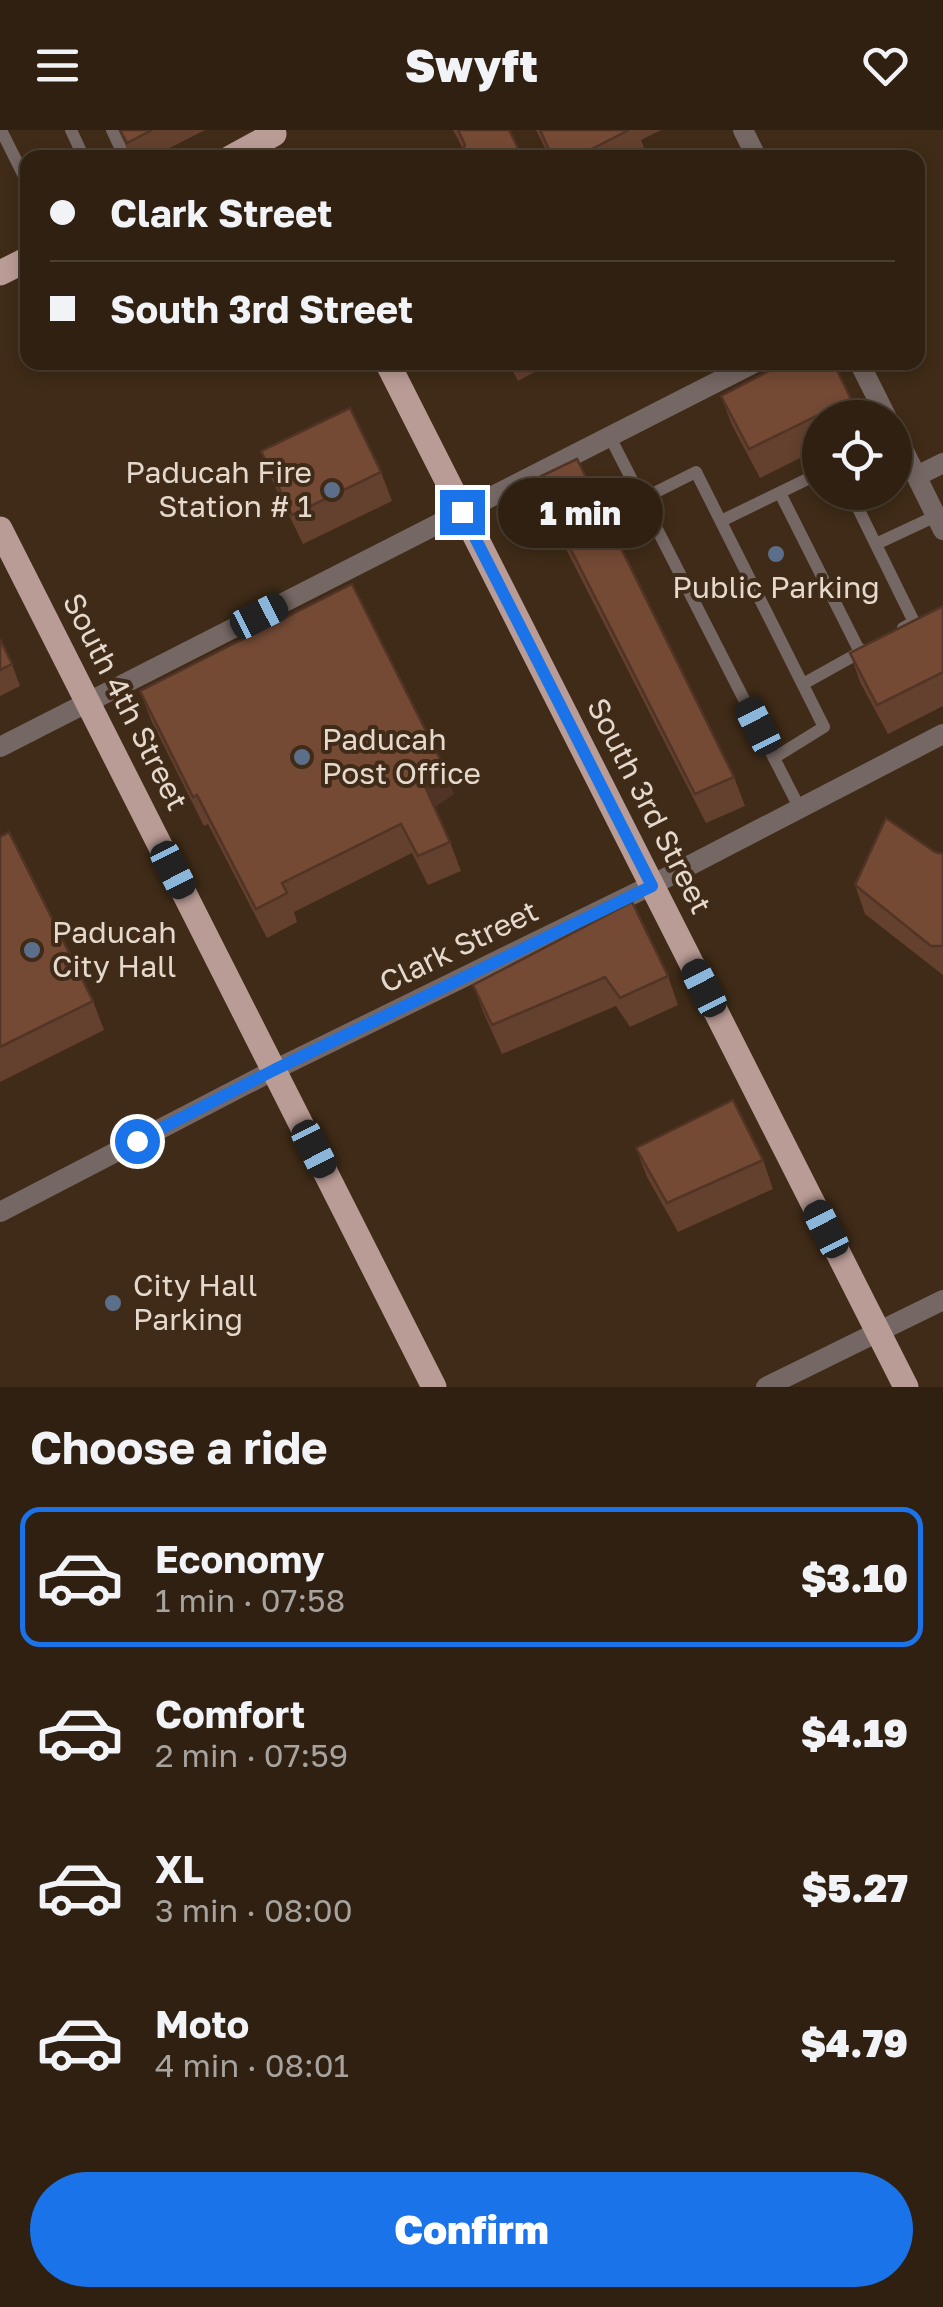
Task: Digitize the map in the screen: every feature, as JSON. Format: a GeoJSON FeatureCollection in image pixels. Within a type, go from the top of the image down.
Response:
{"type":"FeatureCollection","features":[{"type":"Feature","properties":{"kind":"main road"},"geometry":{"type":"LineString","coordinates":[[250,150],[279,138]]}},
{"type":"Feature","properties":{"kind":"main road","name":"South 3rd Street"},"geometry":{"type":"LineString","coordinates":[[391,370],[906,1387]]}},
{"type":"Feature","properties":{"kind":"main road","name":"South 4th Street"},"geometry":{"type":"LineString","coordinates":[[0,529],[434,1387]]}},
{"type":"Feature","properties":{"kind":"street"},"geometry":{"type":"LineString","coordinates":[[0,747],[740,370]]}},
{"type":"Feature","properties":{"kind":"street"},"geometry":{"type":"LineString","coordinates":[[863,370],[878,400]]}},
{"type":"Feature","properties":{"kind":"street"},"geometry":{"type":"LineString","coordinates":[[917,476],[943,463]]}},
{"type":"Feature","properties":{"kind":"street"},"geometry":{"type":"LineString","coordinates":[[912,466],[940,523]]}},
{"type":"Feature","properties":{"kind":"street","name":"Clark Street"},"geometry":{"type":"LineString","coordinates":[[0,1212],[274,1070],[652,886],[943,734]]}},
{"type":"Feature","properties":{"kind":"street"},"geometry":{"type":"LineString","coordinates":[[766,1387],[943,1300]]}},
{"type":"Feature","properties":{"kind":"lane"},"geometry":{"type":"LineString","coordinates":[[0,130],[20,169]]}},
{"type":"Feature","properties":{"kind":"lane"},"geometry":{"type":"LineString","coordinates":[[610,436],[800,808]]}},
{"type":"Feature","properties":{"kind":"lane"},"geometry":{"type":"LineString","coordinates":[[642,499],[696,472],[721,521],[824,727],[774,758]]}},
{"type":"Feature","properties":{"kind":"lane"},"geometry":{"type":"LineString","coordinates":[[721,521],[802,482]]}},
{"type":"Feature","properties":{"kind":"lane"},"geometry":{"type":"LineString","coordinates":[[780,493],[860,652]]}},
{"type":"Feature","properties":{"kind":"lane"},"geometry":{"type":"LineString","coordinates":[[859,510],[914,622],[887,637]]}},
{"type":"Feature","properties":{"kind":"lane"},"geometry":{"type":"LineString","coordinates":[[876,544],[940,523]]}},
{"type":"Feature","properties":{"kind":"lane"},"geometry":{"type":"LineString","coordinates":[[803,684],[873,644]]}},
{"type":"Feature","properties":{"kind":"building"},"geometry":{"type":"Polygon","coordinates":[[[120,130],[152,130],[127,143],[120,130]]]}},
{"type":"Feature","properties":{"kind":"building"},"geometry":{"type":"Polygon","coordinates":[[[458,130],[509,130],[519,150],[463,150],[465,145],[458,130]]]}},
{"type":"Feature","properties":{"kind":"building"},"geometry":{"type":"Polygon","coordinates":[[[540,130],[629,130],[590,150],[549,150],[540,130]]]}},
{"type":"Feature","properties":{"kind":"building"},"geometry":{"type":"Polygon","coordinates":[[[771,370],[837,370],[851,399],[802,400],[802,423],[749,449],[721,396],[771,370]]]}},
{"type":"Feature","properties":{"kind":"building"},"geometry":{"type":"Polygon","coordinates":[[[350,408],[381,472],[292,515],[261,451],[350,408]]]}},
{"type":"Feature","properties":{"kind":"building"},"geometry":{"type":"Polygon","coordinates":[[[577,459],[734,777],[695,794],[535,479],[577,459]]]}},
{"type":"Feature","properties":{"kind":"building","name":"Paducah Post Office"},"geometry":{"type":"Polygon","coordinates":[[[352,584],[443,765],[422,780],[450,842],[418,856],[401,824],[282,883],[287,893],[256,909],[197,795],[193,797],[140,691],[352,584]]]}},
{"type":"Feature","properties":{"kind":"building"},"geometry":{"type":"Polygon","coordinates":[[[943,606],[943,672],[877,705],[850,653],[943,606]]]}},
{"type":"Feature","properties":{"kind":"building"},"geometry":{"type":"Polygon","coordinates":[[[0,639],[12,664],[0,670],[0,639]]]}},
{"type":"Feature","properties":{"kind":"building"},"geometry":{"type":"Polygon","coordinates":[[[886,818],[943,854],[943,946],[931,946],[855,885],[886,818]]]}},
{"type":"Feature","properties":{"kind":"building","name":"Paducah City Hall"},"geometry":{"type":"Polygon","coordinates":[[[9,832],[93,1001],[0,1047],[0,837],[9,832]]]}},
{"type":"Feature","properties":{"kind":"building"},"geometry":{"type":"Polygon","coordinates":[[[632,902],[668,976],[620,998],[605,977],[492,1025],[473,985],[632,902]]]}},
{"type":"Feature","properties":{"kind":"building"},"geometry":{"type":"Polygon","coordinates":[[[733,1100],[763,1160],[667,1203],[636,1148],[733,1100]]]}},
{"type":"Feature","properties":{"kind":"place","name":"Paducah Fire Station # 1"},"geometry":{"type":"Point","coordinates":[332,490]}},
{"type":"Feature","properties":{"kind":"place","name":"Public Parking"},"geometry":{"type":"Point","coordinates":[776,554]}},
{"type":"Feature","properties":{"kind":"place","name":"Paducah Post Office"},"geometry":{"type":"Point","coordinates":[302,757]}},
{"type":"Feature","properties":{"kind":"place","name":"Paducah City Hall"},"geometry":{"type":"Point","coordinates":[32,950]}},
{"type":"Feature","properties":{"kind":"place","name":"City Hall Parking"},"geometry":{"type":"Point","coordinates":[113,1303]}},
{"type":"Feature","properties":{"kind":"route"},"geometry":{"type":"LineString","coordinates":[[137,1141],[652,886],[462,512]]}}]}
